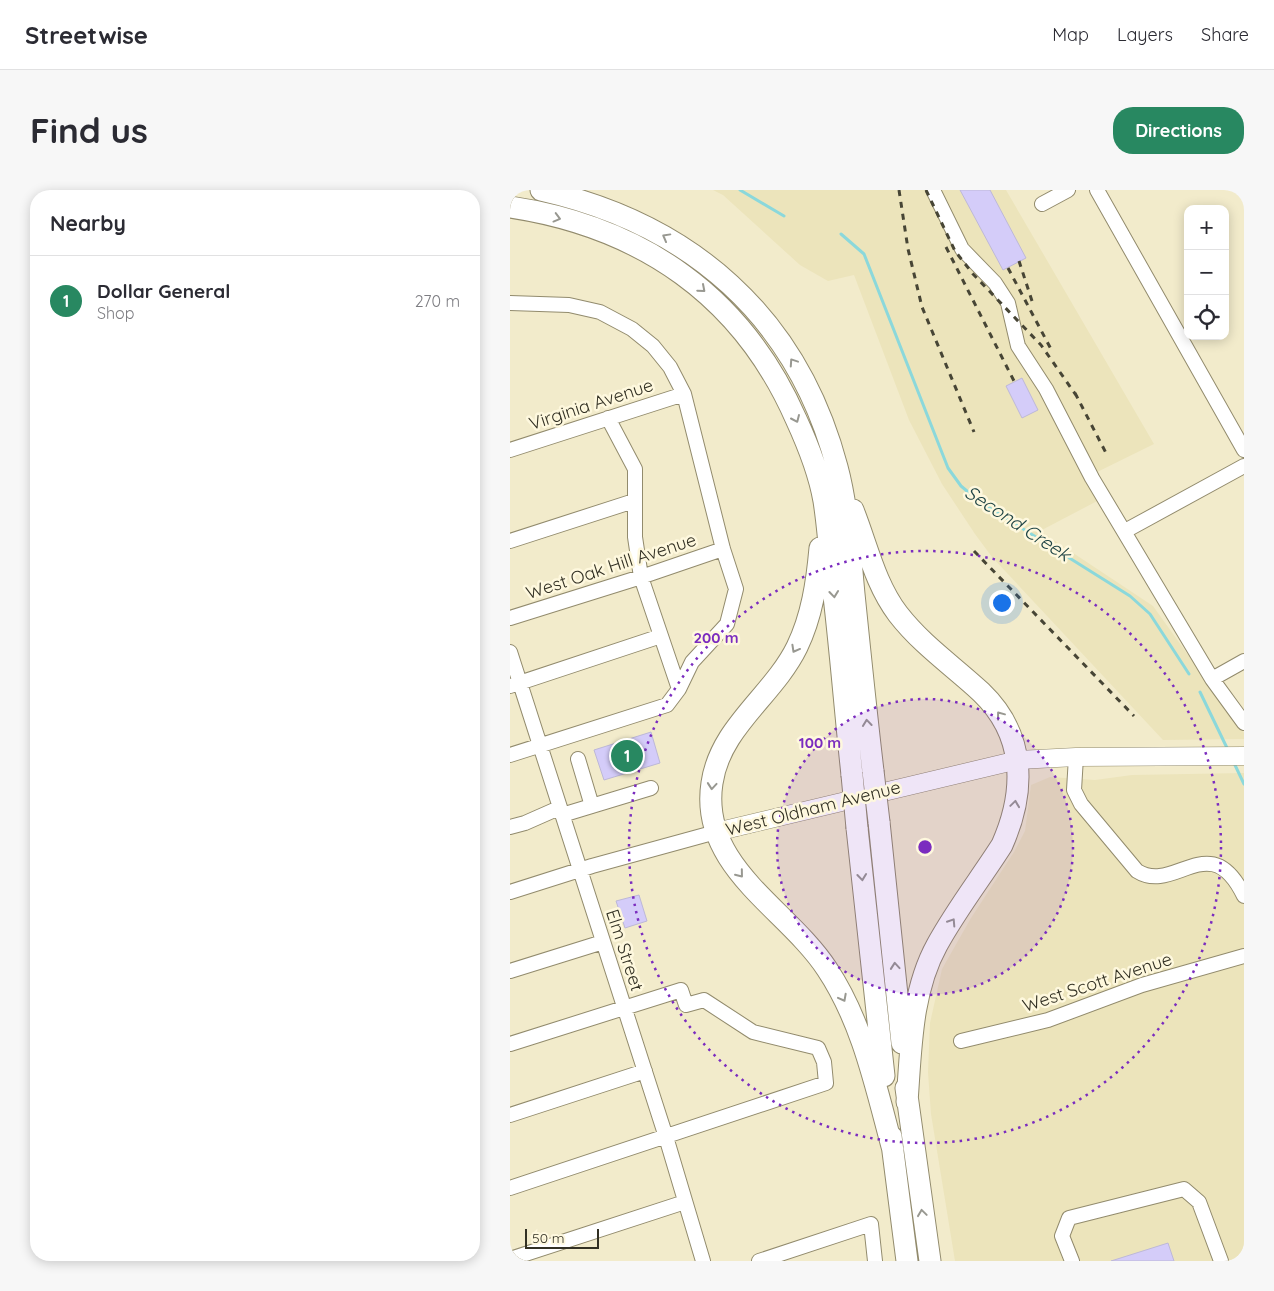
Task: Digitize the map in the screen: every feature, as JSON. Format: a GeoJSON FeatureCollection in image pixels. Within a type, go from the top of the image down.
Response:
{"type":"FeatureCollection","features":[{"type":"Feature","properties":{"kind":"highway"},"geometry":{"type":"LineString","coordinates":[[541,190],[596,205],[640,223],[700,258],[734,288],[773,331],[801,374],[820,414],[837,468],[877,578],[897,613],[924,646],[981,692],[1006,723],[1018,760],[1018,784],[1014,814],[1002,845],[936,946],[923,979],[913,1020],[907,1102]]}},
{"type":"Feature","properties":{"kind":"highway"},"geometry":{"type":"LineString","coordinates":[[510,207],[564,219],[638,247],[693,280],[716,301],[753,343],[785,392],[810,449],[824,500],[872,986],[907,1261]]}},
{"type":"Feature","properties":{"kind":"highway"},"geometry":{"type":"LineString","coordinates":[[837,468],[848,526],[907,1102],[930,1261]]}},
{"type":"Feature","properties":{"kind":"highway"},"geometry":{"type":"LineString","coordinates":[[824,500],[819,567],[811,610],[797,648],[769,688],[729,736],[717,761],[711,784],[712,812],[716,832],[735,869],[796,931],[827,968],[846,1003],[864,1047],[893,1150]]}},
{"type":"Feature","properties":{"kind":"main road","name":"West Oldham Avenue"},"geometry":{"type":"LineString","coordinates":[[716,832],[1018,760],[1076,757],[1244,756]]}},
{"type":"Feature","properties":{"kind":"street"},"geometry":{"type":"LineString","coordinates":[[933,190],[962,249],[995,283],[1008,303],[1018,346],[1046,389],[1101,490],[1212,679],[1244,723]]}},
{"type":"Feature","properties":{"kind":"street"},"geometry":{"type":"LineString","coordinates":[[1042,204],[1068,190]]}},
{"type":"Feature","properties":{"kind":"street"},"geometry":{"type":"LineString","coordinates":[[1097,190],[1244,450]]}},
{"type":"Feature","properties":{"kind":"street"},"geometry":{"type":"LineString","coordinates":[[510,303],[568,305],[600,312],[632,329],[653,346],[670,367],[684,394],[723,549],[736,588],[727,624],[692,662],[679,689],[667,705],[510,755]]}},
{"type":"Feature","properties":{"kind":"street","name":"Virginia Avenue"},"geometry":{"type":"LineString","coordinates":[[510,450],[684,394]]}},
{"type":"Feature","properties":{"kind":"street"},"geometry":{"type":"LineString","coordinates":[[608,418],[635,469],[635,537],[641,577],[679,689]]}},
{"type":"Feature","properties":{"kind":"street"},"geometry":{"type":"LineString","coordinates":[[1125,531],[1244,466]]}},
{"type":"Feature","properties":{"kind":"street"},"geometry":{"type":"LineString","coordinates":[[510,541],[634,501]]}},
{"type":"Feature","properties":{"kind":"street","name":"West Oak Hill Avenue"},"geometry":{"type":"LineString","coordinates":[[510,618],[723,549]]}},
{"type":"Feature","properties":{"kind":"street"},"geometry":{"type":"LineString","coordinates":[[515,685],[661,636]]}},
{"type":"Feature","properties":{"kind":"street","name":"Elm Street"},"geometry":{"type":"LineString","coordinates":[[510,652],[515,685],[580,870],[666,1137],[703,1261]]}},
{"type":"Feature","properties":{"kind":"street"},"geometry":{"type":"LineString","coordinates":[[1212,679],[1244,661]]}},
{"type":"Feature","properties":{"kind":"street"},"geometry":{"type":"LineString","coordinates":[[1076,757],[1074,790],[1081,804],[1137,871],[1145,877],[1154,877],[1199,864],[1216,865],[1228,870],[1235,877],[1244,896]]}},
{"type":"Feature","properties":{"kind":"street"},"geometry":{"type":"LineString","coordinates":[[578,760],[592,806]]}},
{"type":"Feature","properties":{"kind":"street"},"geometry":{"type":"LineString","coordinates":[[510,827],[560,812],[592,806],[651,788]]}},
{"type":"Feature","properties":{"kind":"street","name":"West Oldham Avenue"},"geometry":{"type":"LineString","coordinates":[[510,892],[580,870],[716,832]]}},
{"type":"Feature","properties":{"kind":"street"},"geometry":{"type":"LineString","coordinates":[[510,971],[603,942]]}},
{"type":"Feature","properties":{"kind":"street","name":"West Scott Avenue"},"geometry":{"type":"LineString","coordinates":[[961,1042],[1048,1020],[1142,985],[1244,956]]}},
{"type":"Feature","properties":{"kind":"street"},"geometry":{"type":"LineString","coordinates":[[510,1044],[681,990],[686,1005],[704,1000],[753,1032],[818,1048],[824,1062],[826,1084],[510,1188]]}},
{"type":"Feature","properties":{"kind":"street"},"geometry":{"type":"LineString","coordinates":[[510,1115],[645,1071]]}},
{"type":"Feature","properties":{"kind":"street"},"geometry":{"type":"LineString","coordinates":[[1072,1261],[1062,1236],[1069,1218],[1184,1188],[1199,1202],[1221,1261]]}},
{"type":"Feature","properties":{"kind":"street"},"geometry":{"type":"LineString","coordinates":[[510,1260],[685,1202]]}},
{"type":"Feature","properties":{"kind":"street"},"geometry":{"type":"LineString","coordinates":[[759,1261],[871,1224],[875,1261]]}},
{"type":"Feature","properties":{"kind":"shaded area"},"geometry":{"type":"Polygon","coordinates":[[[713,190],[1006,190],[1154,444],[1087,477],[1101,499],[1040,531],[1153,606],[1244,733],[1244,739],[1163,740],[992,557],[975,534],[942,484],[909,420],[854,275],[828,281],[800,265],[723,195],[713,190]]]}},
{"type":"Feature","properties":{"kind":"shaded area"},"geometry":{"type":"Polygon","coordinates":[[[1244,773],[1244,1261],[955,1261],[931,1114],[928,1072],[930,1023],[942,969],[1025,831],[1031,785],[1050,777],[1095,780],[1132,775],[1244,773]]]}},
{"type":"Feature","properties":{"kind":"building"},"geometry":{"type":"Polygon","coordinates":[[[960,190],[990,190],[1026,258],[1003,270],[960,190]]]}},
{"type":"Feature","properties":{"kind":"building"},"geometry":{"type":"Polygon","coordinates":[[[1022,378],[1038,410],[1022,418],[1006,386],[1022,378]]]}},
{"type":"Feature","properties":{"kind":"building"},"geometry":{"type":"Polygon","coordinates":[[[651,732],[660,763],[604,780],[594,750],[651,732]]]}},
{"type":"Feature","properties":{"kind":"building"},"geometry":{"type":"Polygon","coordinates":[[[639,895],[647,921],[625,928],[616,901],[639,895]]]}},
{"type":"Feature","properties":{"kind":"building"},"geometry":{"type":"Polygon","coordinates":[[[1168,1243],[1174,1261],[1111,1261],[1168,1243]]]}},
{"type":"Feature","properties":{"kind":"waterway","name":"Second Creek"},"geometry":{"type":"LineString","coordinates":[[740,190],[784,216]]}},
{"type":"Feature","properties":{"kind":"waterway","name":"Second Creek"},"geometry":{"type":"LineString","coordinates":[[841,234],[864,254],[948,468],[961,486],[980,502],[1130,596],[1150,614],[1189,674]]}},
{"type":"Feature","properties":{"kind":"waterway","name":"Second Creek"},"geometry":{"type":"LineString","coordinates":[[1200,692],[1228,750]]}},
{"type":"Feature","properties":{"kind":"waterway","name":"Second Creek"},"geometry":{"type":"LineString","coordinates":[[1234,763],[1244,784]]}},
{"type":"Feature","properties":{"kind":"railway"},"geometry":{"type":"LineString","coordinates":[[899,190],[908,249],[922,307],[974,432]]}},
{"type":"Feature","properties":{"kind":"railway"},"geometry":{"type":"LineString","coordinates":[[926,190],[955,251],[973,274],[1041,345],[1078,398]]}},
{"type":"Feature","properties":{"kind":"railway"},"geometry":{"type":"LineString","coordinates":[[946,247],[1014,381]]}},
{"type":"Feature","properties":{"kind":"railway"},"geometry":{"type":"LineString","coordinates":[[1019,261],[1033,304]]}},
{"type":"Feature","properties":{"kind":"railway"},"geometry":{"type":"LineString","coordinates":[[1008,268],[1052,351]]}},
{"type":"Feature","properties":{"kind":"railway"},"geometry":{"type":"LineString","coordinates":[[1075,393],[1106,453]]}},
{"type":"Feature","properties":{"kind":"railway"},"geometry":{"type":"LineString","coordinates":[[974,551],[1134,716]]}},
{"type":"Feature","properties":{"kind":"place","name":"Dollar General"},"geometry":{"type":"Point","coordinates":[627,756]}}]}
